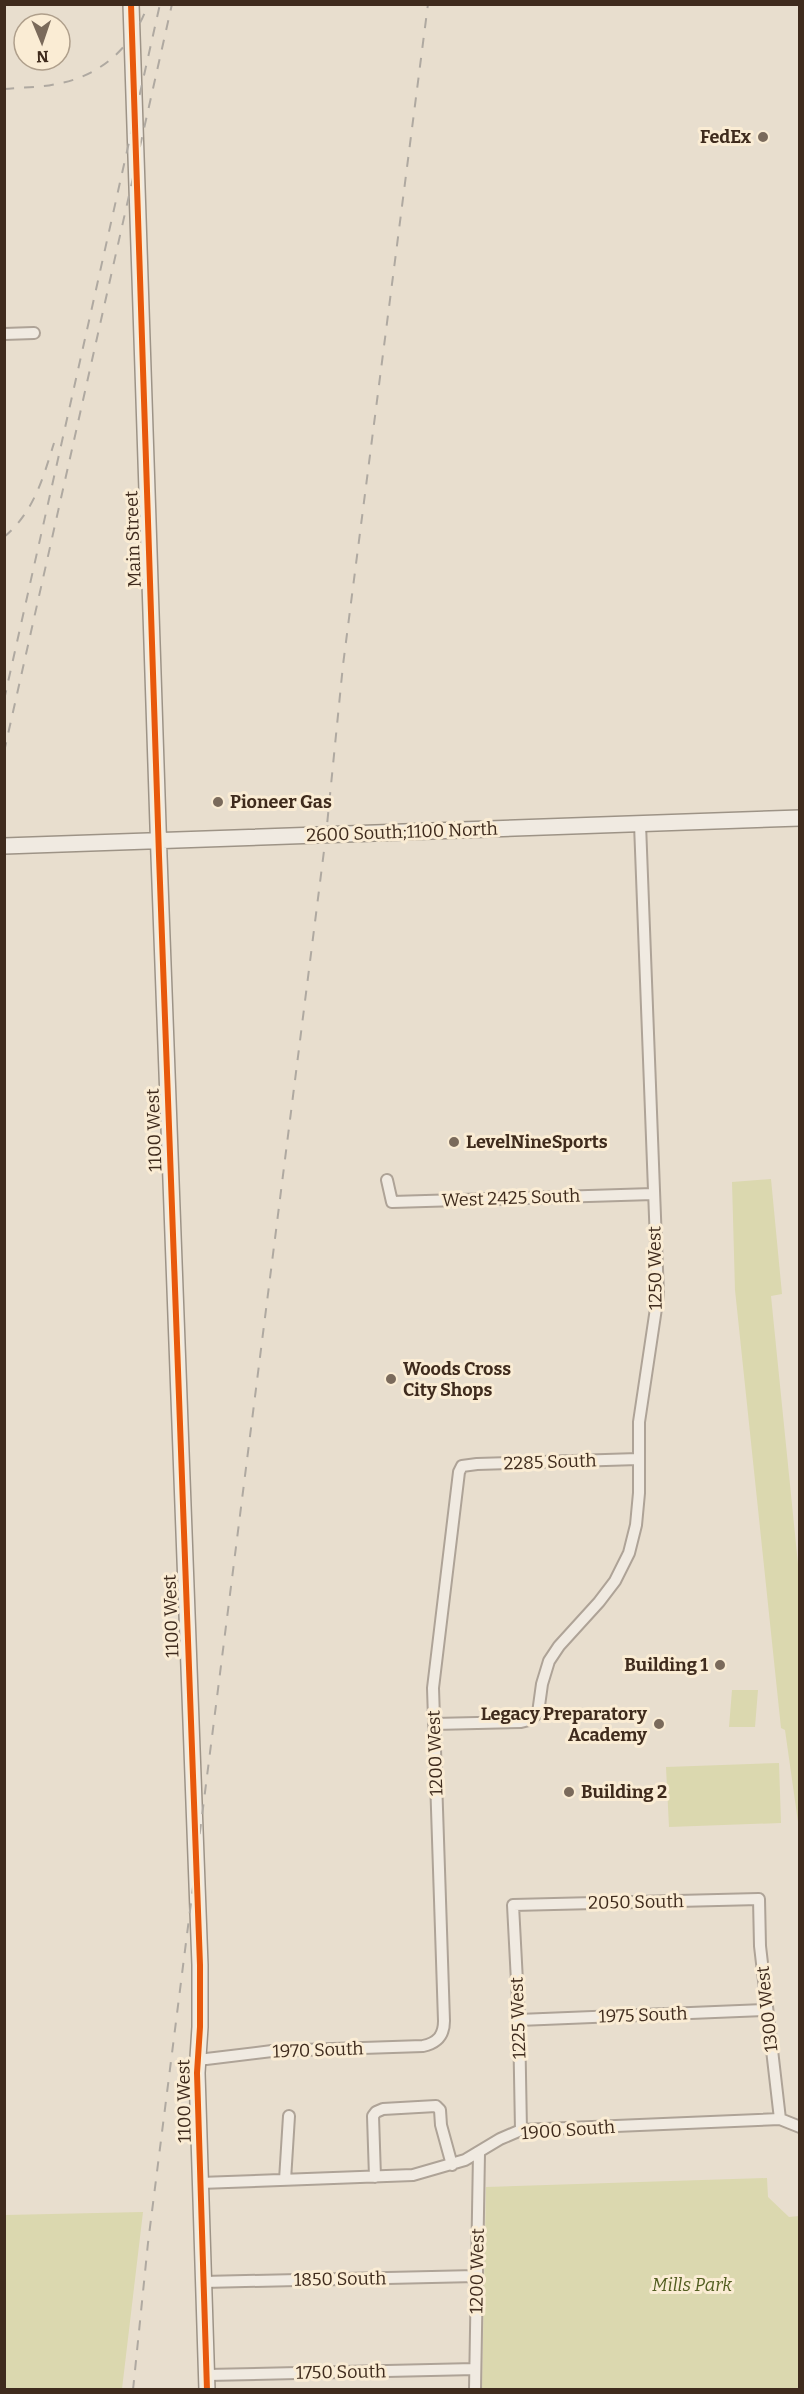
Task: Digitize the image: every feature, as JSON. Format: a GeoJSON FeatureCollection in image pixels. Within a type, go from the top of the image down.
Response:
{"type":"FeatureCollection","features":[{"type":"Feature","properties":{"kind":"street","name":"Main Street"},"geometry":{"type":"LineString","coordinates":[[126,4],[132,182],[138,236]]}},
{"type":"Feature","properties":{"kind":"street","name":"Main Street"},"geometry":{"type":"LineString","coordinates":[[131,4],[158,841]]}},
{"type":"Feature","properties":{"kind":"street"},"geometry":{"type":"LineString","coordinates":[[4,334],[34,333]]}},
{"type":"Feature","properties":{"kind":"street","name":"2600 South;1100 North"},"geometry":{"type":"LineString","coordinates":[[4,846],[800,818]]}},
{"type":"Feature","properties":{"kind":"street","name":"1250 West"},"geometry":{"type":"LineString","coordinates":[[434,1724],[521,1722],[536,1716],[543,1676],[549,1661],[558,1646],[605,1595],[619,1574],[629,1552],[638,1509],[639,1422],[658,1295],[640,824]]}},
{"type":"Feature","properties":{"kind":"street","name":"1100 West"},"geometry":{"type":"LineString","coordinates":[[158,841],[200,1965],[198,2060],[200,2183],[207,2382]]}},
{"type":"Feature","properties":{"kind":"street","name":"West 2425 South"},"geometry":{"type":"LineString","coordinates":[[387,1180],[392,1202],[653,1194]]}},
{"type":"Feature","properties":{"kind":"street","name":"2285 South"},"geometry":{"type":"LineString","coordinates":[[462,1466],[638,1460]]}},
{"type":"Feature","properties":{"kind":"street","name":"1200 West"},"geometry":{"type":"LineString","coordinates":[[438,2040],[443,2031],[444,2021],[434,1674],[458,1477],[462,1466]]}},
{"type":"Feature","properties":{"kind":"street","name":"2050 South"},"geometry":{"type":"LineString","coordinates":[[513,1905],[759,1899]]}},
{"type":"Feature","properties":{"kind":"street","name":"1300 West"},"geometry":{"type":"LineString","coordinates":[[759,1899],[760,1946],[766,2010],[780,2119]]}},
{"type":"Feature","properties":{"kind":"street","name":"1225 West"},"geometry":{"type":"LineString","coordinates":[[513,1905],[519,2020],[521,2130]]}},
{"type":"Feature","properties":{"kind":"street","name":"1975 South"},"geometry":{"type":"LineString","coordinates":[[519,2020],[766,2010]]}},
{"type":"Feature","properties":{"kind":"street","name":"1970 South"},"geometry":{"type":"LineString","coordinates":[[198,2060],[265,2052],[423,2046],[438,2040]]}},
{"type":"Feature","properties":{"kind":"street"},"geometry":{"type":"LineString","coordinates":[[375,2177],[374,2113],[383,2109],[436,2106],[440,2110],[441,2125],[452,2165]]}},
{"type":"Feature","properties":{"kind":"street"},"geometry":{"type":"LineString","coordinates":[[285,2181],[288,2116]]}},
{"type":"Feature","properties":{"kind":"street","name":"1900 South"},"geometry":{"type":"LineString","coordinates":[[200,2183],[412,2175],[452,2165],[521,2130],[780,2119],[800,2127]]}},
{"type":"Feature","properties":{"kind":"street","name":"1200 West"},"geometry":{"type":"LineString","coordinates":[[475,2390],[479,2152]]}},
{"type":"Feature","properties":{"kind":"street","name":"1850 South"},"geometry":{"type":"LineString","coordinates":[[203,2282],[477,2276]]}},
{"type":"Feature","properties":{"kind":"street","name":"1750 South"},"geometry":{"type":"LineString","coordinates":[[207,2382],[475,2368]]}},
{"type":"Feature","properties":{"kind":"green space"},"geometry":{"type":"Polygon","coordinates":[[[771,1179],[782,1294],[771,1296],[799,1574],[799,1829],[785,1730],[781,1728],[735,1290],[732,1182],[771,1179]]]}},
{"type":"Feature","properties":{"kind":"green space"},"geometry":{"type":"Polygon","coordinates":[[[732,1690],[758,1690],[755,1727],[729,1727],[732,1690]]]}},
{"type":"Feature","properties":{"kind":"green space"},"geometry":{"type":"Polygon","coordinates":[[[779,1763],[781,1823],[669,1827],[666,1767],[779,1763]]]}},
{"type":"Feature","properties":{"kind":"green space","name":"Mills Park"},"geometry":{"type":"Polygon","coordinates":[[[767,2178],[768,2197],[789,2217],[799,2216],[799,2389],[482,2389],[486,2187],[767,2178]]]}},
{"type":"Feature","properties":{"kind":"green space"},"geometry":{"type":"Polygon","coordinates":[[[143,2212],[122,2389],[5,2389],[5,2215],[143,2212]]]}},
{"type":"Feature","properties":{"kind":"railway"},"geometry":{"type":"LineString","coordinates":[[4,89],[56,84],[72,80],[101,67],[124,46],[134,33],[148,4]]}},
{"type":"Feature","properties":{"kind":"railway"},"geometry":{"type":"LineString","coordinates":[[4,700],[160,4]]}},
{"type":"Feature","properties":{"kind":"railway"},"geometry":{"type":"LineString","coordinates":[[4,752],[172,4]]}},
{"type":"Feature","properties":{"kind":"railway"},"geometry":{"type":"LineString","coordinates":[[133,2390],[148,2243],[326,835],[343,665],[428,4]]}},
{"type":"Feature","properties":{"kind":"railway"},"geometry":{"type":"LineString","coordinates":[[4,537],[30,506],[54,443]]}},
{"type":"Feature","properties":{"kind":"cycle path"},"geometry":{"type":"LineString","coordinates":[[131,4],[159,856],[200,1965],[197,2073],[207,2390]]}},
{"type":"Feature","properties":{"kind":"place","name":"FedEx"},"geometry":{"type":"Point","coordinates":[763,137]}},
{"type":"Feature","properties":{"kind":"place","name":"Pioneer Gas"},"geometry":{"type":"Point","coordinates":[218,802]}},
{"type":"Feature","properties":{"kind":"place","name":"LevelNineSports"},"geometry":{"type":"Point","coordinates":[454,1142]}},
{"type":"Feature","properties":{"kind":"place","name":"Woods Cross City Shops"},"geometry":{"type":"Point","coordinates":[391,1379]}},
{"type":"Feature","properties":{"kind":"place","name":"Building 1"},"geometry":{"type":"Point","coordinates":[720,1665]}},
{"type":"Feature","properties":{"kind":"place","name":"Legacy Preparatory Academy"},"geometry":{"type":"Point","coordinates":[659,1724]}},
{"type":"Feature","properties":{"kind":"place","name":"Building 2"},"geometry":{"type":"Point","coordinates":[569,1792]}}]}
